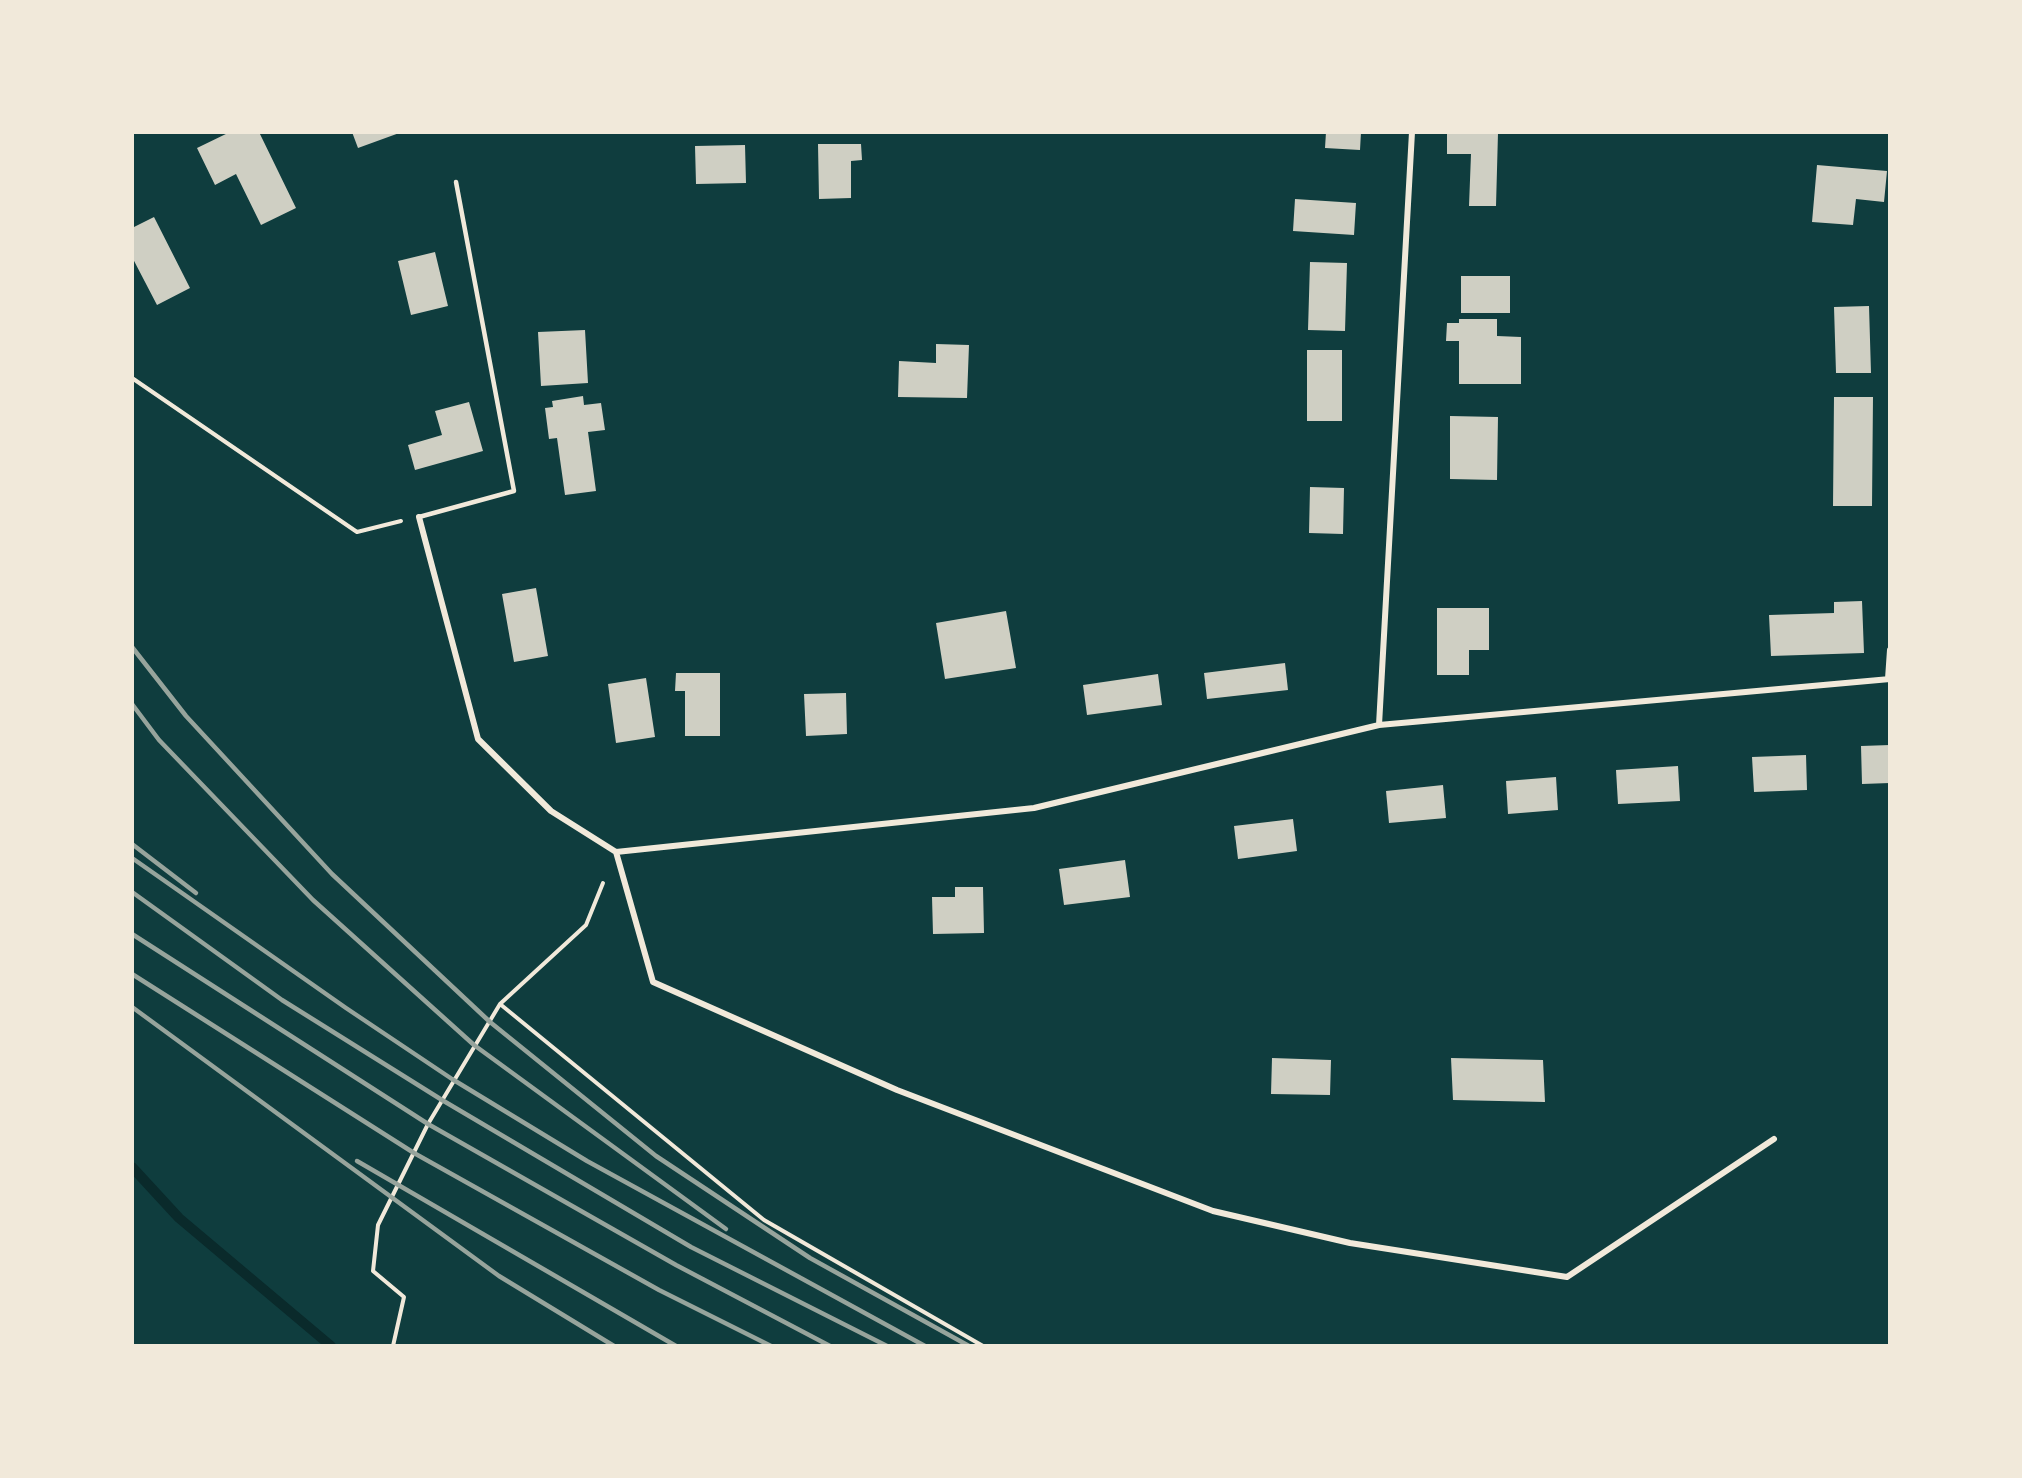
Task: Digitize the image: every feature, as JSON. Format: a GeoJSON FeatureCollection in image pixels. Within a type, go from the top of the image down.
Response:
{"type":"FeatureCollection","features":[{"type":"Feature","properties":{"kind":"street"},"geometry":{"type":"LineString","coordinates":[[1379,725],[1412,132]]}},
{"type":"Feature","properties":{"kind":"street"},"geometry":{"type":"LineString","coordinates":[[419,517],[478,739],[552,812],[616,852],[1034,808],[1379,725],[1889,679],[1890,650]]}},
{"type":"Feature","properties":{"kind":"street"},"geometry":{"type":"LineString","coordinates":[[616,852],[653,982],[897,1090],[1213,1211],[1350,1243],[1567,1277],[1774,1139]]}},
{"type":"Feature","properties":{"kind":"lane"},"geometry":{"type":"LineString","coordinates":[[419,517],[514,491],[456,182]]}},
{"type":"Feature","properties":{"kind":"path"},"geometry":{"type":"LineString","coordinates":[[132,378],[357,532],[419,517]]}},
{"type":"Feature","properties":{"kind":"path"},"geometry":{"type":"LineString","coordinates":[[393,1346],[404,1297],[373,1271],[378,1225],[428,1124],[500,1004],[586,925],[616,852]]}},
{"type":"Feature","properties":{"kind":"path"},"geometry":{"type":"LineString","coordinates":[[500,1004],[764,1220],[983,1346]]}},
{"type":"Feature","properties":{"kind":"building"},"geometry":{"type":"Polygon","coordinates":[[[230,132],[259,132],[296,208],[261,225],[236,174],[215,185],[197,148],[230,132]]]}},
{"type":"Feature","properties":{"kind":"building"},"geometry":{"type":"Polygon","coordinates":[[[352,132],[402,132],[358,148],[352,132]]]}},
{"type":"Feature","properties":{"kind":"building"},"geometry":{"type":"Polygon","coordinates":[[[1326,132],[1361,132],[1360,150],[1325,148],[1326,132]]]}},
{"type":"Feature","properties":{"kind":"building"},"geometry":{"type":"Polygon","coordinates":[[[1447,132],[1498,133],[1496,206],[1469,206],[1471,154],[1447,154],[1447,132]]]}},
{"type":"Feature","properties":{"kind":"building"},"geometry":{"type":"Polygon","coordinates":[[[818,144],[861,144],[862,160],[851,161],[851,198],[819,199],[818,144]]]}},
{"type":"Feature","properties":{"kind":"building"},"geometry":{"type":"Polygon","coordinates":[[[745,145],[746,183],[696,184],[695,146],[745,145]]]}},
{"type":"Feature","properties":{"kind":"building"},"geometry":{"type":"Polygon","coordinates":[[[1817,165],[1887,171],[1884,202],[1856,199],[1853,225],[1812,222],[1817,165]]]}},
{"type":"Feature","properties":{"kind":"building"},"geometry":{"type":"Polygon","coordinates":[[[1295,199],[1356,203],[1354,235],[1293,231],[1295,199]]]}},
{"type":"Feature","properties":{"kind":"building"},"geometry":{"type":"Polygon","coordinates":[[[154,217],[190,288],[157,305],[132,257],[132,228],[154,217]]]}},
{"type":"Feature","properties":{"kind":"building"},"geometry":{"type":"Polygon","coordinates":[[[435,252],[448,306],[411,315],[398,261],[435,252]]]}},
{"type":"Feature","properties":{"kind":"building"},"geometry":{"type":"Polygon","coordinates":[[[1310,262],[1347,263],[1345,331],[1308,330],[1310,262]]]}},
{"type":"Feature","properties":{"kind":"building"},"geometry":{"type":"Polygon","coordinates":[[[1461,276],[1510,276],[1510,313],[1461,313],[1461,276]]]}},
{"type":"Feature","properties":{"kind":"building"},"geometry":{"type":"Polygon","coordinates":[[[1869,306],[1871,373],[1836,373],[1834,307],[1869,306]]]}},
{"type":"Feature","properties":{"kind":"building"},"geometry":{"type":"Polygon","coordinates":[[[1459,319],[1497,319],[1497,336],[1521,337],[1521,384],[1459,384],[1459,341],[1446,341],[1447,323],[1459,323],[1459,319]]]}},
{"type":"Feature","properties":{"kind":"building"},"geometry":{"type":"Polygon","coordinates":[[[585,330],[588,383],[541,386],[538,332],[585,330]]]}},
{"type":"Feature","properties":{"kind":"building"},"geometry":{"type":"Polygon","coordinates":[[[936,344],[969,345],[967,398],[898,397],[899,361],[936,363],[936,344]]]}},
{"type":"Feature","properties":{"kind":"building"},"geometry":{"type":"Polygon","coordinates":[[[1307,350],[1342,350],[1342,421],[1307,421],[1307,350]]]}},
{"type":"Feature","properties":{"kind":"building"},"geometry":{"type":"Polygon","coordinates":[[[583,396],[584,405],[601,403],[605,430],[588,432],[596,491],[565,495],[557,438],[549,439],[545,408],[553,407],[552,401],[583,396]]]}},
{"type":"Feature","properties":{"kind":"building"},"geometry":{"type":"Polygon","coordinates":[[[1834,397],[1873,397],[1872,506],[1833,506],[1834,397]]]}},
{"type":"Feature","properties":{"kind":"building"},"geometry":{"type":"Polygon","coordinates":[[[469,402],[483,451],[415,470],[408,445],[442,435],[435,411],[469,402]]]}},
{"type":"Feature","properties":{"kind":"building"},"geometry":{"type":"Polygon","coordinates":[[[1450,416],[1498,417],[1497,480],[1450,479],[1450,416]]]}},
{"type":"Feature","properties":{"kind":"building"},"geometry":{"type":"Polygon","coordinates":[[[1310,487],[1344,488],[1343,534],[1309,533],[1310,487]]]}},
{"type":"Feature","properties":{"kind":"building"},"geometry":{"type":"Polygon","coordinates":[[[536,588],[548,656],[514,662],[502,594],[536,588]]]}},
{"type":"Feature","properties":{"kind":"building"},"geometry":{"type":"Polygon","coordinates":[[[1862,601],[1864,653],[1771,656],[1769,615],[1834,613],[1834,602],[1862,601]]]}},
{"type":"Feature","properties":{"kind":"building"},"geometry":{"type":"Polygon","coordinates":[[[1437,608],[1489,608],[1489,650],[1469,650],[1469,675],[1437,675],[1437,608]]]}},
{"type":"Feature","properties":{"kind":"building"},"geometry":{"type":"Polygon","coordinates":[[[1006,611],[1016,668],[945,679],[936,623],[1006,611]]]}},
{"type":"Feature","properties":{"kind":"building"},"geometry":{"type":"Polygon","coordinates":[[[1285,663],[1288,690],[1207,699],[1204,673],[1285,663]]]}},
{"type":"Feature","properties":{"kind":"building"},"geometry":{"type":"Polygon","coordinates":[[[676,673],[720,673],[720,736],[685,736],[685,691],[675,691],[676,673]]]}},
{"type":"Feature","properties":{"kind":"building"},"geometry":{"type":"Polygon","coordinates":[[[1158,674],[1162,705],[1087,715],[1083,685],[1158,674]]]}},
{"type":"Feature","properties":{"kind":"building"},"geometry":{"type":"Polygon","coordinates":[[[646,678],[655,737],[616,743],[608,684],[646,678]]]}},
{"type":"Feature","properties":{"kind":"building"},"geometry":{"type":"Polygon","coordinates":[[[846,693],[847,734],[806,736],[804,694],[846,693]]]}},
{"type":"Feature","properties":{"kind":"building"},"geometry":{"type":"Polygon","coordinates":[[[1890,745],[1890,783],[1862,784],[1861,746],[1890,745]]]}},
{"type":"Feature","properties":{"kind":"building"},"geometry":{"type":"Polygon","coordinates":[[[1806,755],[1807,790],[1754,792],[1752,757],[1806,755]]]}},
{"type":"Feature","properties":{"kind":"building"},"geometry":{"type":"Polygon","coordinates":[[[1678,766],[1680,801],[1618,804],[1616,770],[1678,766]]]}},
{"type":"Feature","properties":{"kind":"building"},"geometry":{"type":"Polygon","coordinates":[[[1556,777],[1558,810],[1508,814],[1506,781],[1556,777]]]}},
{"type":"Feature","properties":{"kind":"building"},"geometry":{"type":"Polygon","coordinates":[[[1443,785],[1446,818],[1389,823],[1386,791],[1443,785]]]}},
{"type":"Feature","properties":{"kind":"building"},"geometry":{"type":"Polygon","coordinates":[[[1293,819],[1297,851],[1238,859],[1234,826],[1293,819]]]}},
{"type":"Feature","properties":{"kind":"building"},"geometry":{"type":"Polygon","coordinates":[[[1125,860],[1130,897],[1064,905],[1059,869],[1125,860]]]}},
{"type":"Feature","properties":{"kind":"building"},"geometry":{"type":"Polygon","coordinates":[[[955,887],[983,887],[984,933],[933,934],[932,897],[955,897],[955,887]]]}},
{"type":"Feature","properties":{"kind":"building"},"geometry":{"type":"Polygon","coordinates":[[[1272,1058],[1331,1060],[1330,1095],[1271,1094],[1272,1058]]]}},
{"type":"Feature","properties":{"kind":"building"},"geometry":{"type":"Polygon","coordinates":[[[1451,1058],[1543,1060],[1545,1102],[1453,1100],[1451,1058]]]}},
{"type":"Feature","properties":{"kind":"waterway"},"geometry":{"type":"LineString","coordinates":[[132,1167],[179,1218],[331,1346]]}},
{"type":"Feature","properties":{"kind":"railway"},"geometry":{"type":"LineString","coordinates":[[132,647],[186,716],[332,874],[490,1022],[656,1156],[810,1258],[969,1346]]}},
{"type":"Feature","properties":{"kind":"railway"},"geometry":{"type":"LineString","coordinates":[[132,704],[159,740],[313,900],[474,1045],[726,1229]]}},
{"type":"Feature","properties":{"kind":"railway"},"geometry":{"type":"LineString","coordinates":[[132,844],[196,893]]}},
{"type":"Feature","properties":{"kind":"railway"},"geometry":{"type":"LineString","coordinates":[[132,858],[346,1008],[452,1079],[587,1161],[925,1346]]}},
{"type":"Feature","properties":{"kind":"railway"},"geometry":{"type":"LineString","coordinates":[[132,892],[282,1000],[442,1100],[691,1247],[887,1346]]}},
{"type":"Feature","properties":{"kind":"railway"},"geometry":{"type":"LineString","coordinates":[[132,934],[428,1124],[676,1265],[830,1346]]}},
{"type":"Feature","properties":{"kind":"railway"},"geometry":{"type":"LineString","coordinates":[[132,974],[414,1153],[659,1290],[771,1346]]}},
{"type":"Feature","properties":{"kind":"railway"},"geometry":{"type":"LineString","coordinates":[[132,1007],[499,1276],[614,1346]]}},
{"type":"Feature","properties":{"kind":"railway"},"geometry":{"type":"LineString","coordinates":[[357,1161],[676,1346]]}}]}
